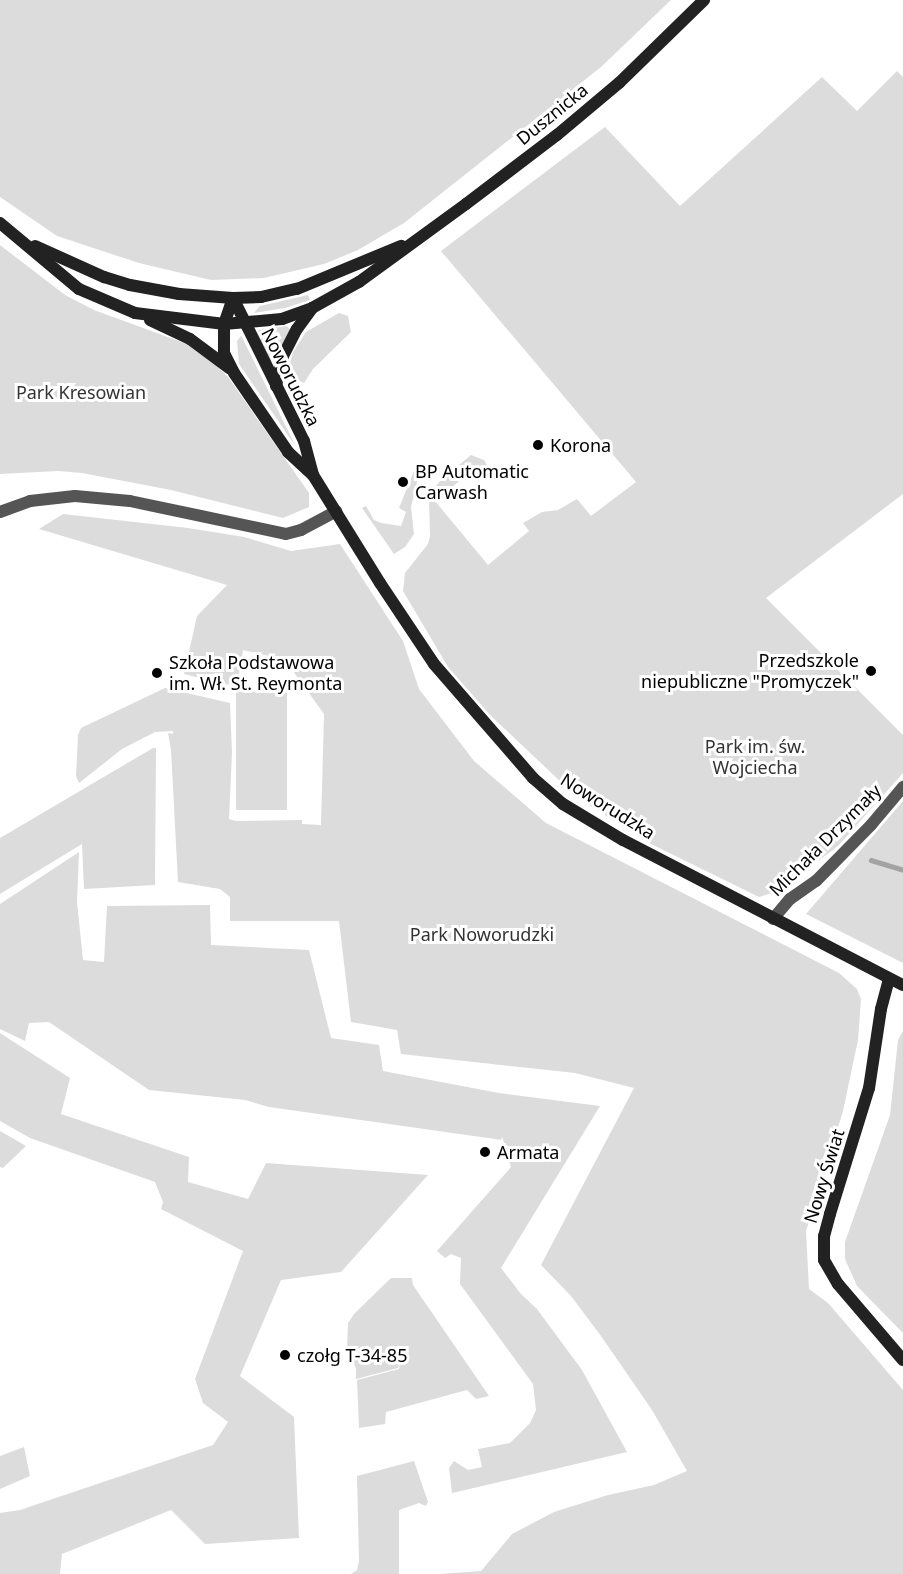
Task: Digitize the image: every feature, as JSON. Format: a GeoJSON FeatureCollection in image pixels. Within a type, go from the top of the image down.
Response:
{"type":"FeatureCollection","features":[{"type":"Feature","properties":{"kind":"street","name":"Dusznicka"},"geometry":{"type":"LineString","coordinates":[[135,313],[224,324],[282,319],[312,308],[359,282],[557,135],[619,83],[704,0]]}},
{"type":"Feature","properties":{"kind":"street"},"geometry":{"type":"LineString","coordinates":[[0,223],[79,290],[190,339],[234,373]]}},
{"type":"Feature","properties":{"kind":"street","name":"Dusznicka"},"geometry":{"type":"LineString","coordinates":[[20,239],[104,278],[179,294],[232,298],[261,297],[297,289],[411,242]]}},
{"type":"Feature","properties":{"kind":"street","name":"Noworudzka"},"geometry":{"type":"LineString","coordinates":[[232,298],[304,441],[313,475]]}},
{"type":"Feature","properties":{"kind":"street","name":"Noworudzka"},"geometry":{"type":"LineString","coordinates":[[232,298],[224,324],[224,352],[234,373],[288,452],[313,475],[434,664],[533,778],[563,804],[623,840],[903,986]]}},
{"type":"Feature","properties":{"kind":"street"},"geometry":{"type":"LineString","coordinates":[[276,386],[283,356],[297,329],[312,308]]}},
{"type":"Feature","properties":{"kind":"street"},"geometry":{"type":"LineString","coordinates":[[0,512],[30,501],[75,496],[130,501],[286,534],[311,525],[336,511]]}},
{"type":"Feature","properties":{"kind":"street","name":"Michała Drzymały"},"geometry":{"type":"LineString","coordinates":[[773,919],[790,899],[816,881],[871,825],[903,787]]}},
{"type":"Feature","properties":{"kind":"street","name":"Nowy Świat"},"geometry":{"type":"LineString","coordinates":[[889,979],[880,1009],[869,1088],[824,1236],[824,1260],[838,1284],[903,1360]]}},
{"type":"Feature","properties":{"kind":"green space"},"geometry":{"type":"Polygon","coordinates":[[[0,0],[671,0],[601,67],[404,223],[358,250],[324,264],[264,278],[211,280],[139,263],[57,236],[0,197],[0,0]]]}},
{"type":"Feature","properties":{"kind":"green space","name":"Park im. św. Wojciecha"},"geometry":{"type":"Polygon","coordinates":[[[897,71],[903,77],[903,494],[766,598],[903,735],[903,773],[838,846],[778,891],[759,897],[649,843],[578,798],[490,715],[448,667],[403,591],[405,573],[428,544],[431,492],[441,480],[471,455],[484,460],[487,465],[483,479],[474,469],[435,501],[488,565],[529,531],[523,523],[542,512],[558,510],[577,499],[591,516],[636,482],[441,251],[605,127],[680,206],[822,77],[857,111],[897,71]]]}},
{"type":"Feature","properties":{"kind":"green space","name":"Park Kresowian"},"geometry":{"type":"Polygon","coordinates":[[[0,245],[65,295],[94,310],[187,344],[214,363],[228,377],[309,493],[309,507],[283,518],[171,490],[82,473],[58,471],[0,474],[0,245]]]}},
{"type":"Feature","properties":{"kind":"green space"},"geometry":{"type":"Polygon","coordinates":[[[308,295],[310,300],[285,308],[254,313],[260,306],[308,295]]]}},
{"type":"Feature","properties":{"kind":"green space"},"geometry":{"type":"Polygon","coordinates":[[[339,313],[348,316],[351,332],[313,369],[304,383],[287,375],[293,352],[306,332],[339,313]]]}},
{"type":"Feature","properties":{"kind":"green space"},"geometry":{"type":"Polygon","coordinates":[[[287,326],[290,330],[275,360],[270,361],[257,333],[259,330],[287,326]]]}},
{"type":"Feature","properties":{"kind":"green space"},"geometry":{"type":"Polygon","coordinates":[[[241,336],[296,447],[239,364],[237,341],[241,336]]]}},
{"type":"Feature","properties":{"kind":"green space"},"geometry":{"type":"Polygon","coordinates":[[[416,466],[420,470],[411,507],[414,534],[405,547],[394,554],[362,508],[366,506],[374,520],[401,526],[406,512],[399,508],[416,466]]]}},
{"type":"Feature","properties":{"kind":"green space","name":"Park Noworudzki"},"geometry":{"type":"Polygon","coordinates":[[[63,514],[188,528],[244,537],[291,551],[340,544],[403,641],[419,689],[474,761],[546,823],[839,973],[857,989],[861,999],[858,1040],[843,1111],[806,1231],[809,1289],[828,1303],[903,1390],[903,1574],[438,1574],[481,1571],[512,1534],[554,1512],[608,1495],[654,1485],[687,1471],[652,1410],[601,1336],[571,1296],[541,1265],[634,1088],[575,1073],[401,1054],[397,1030],[351,1022],[339,921],[230,921],[230,897],[220,889],[178,882],[171,750],[168,733],[173,734],[173,731],[155,732],[122,749],[79,783],[76,776],[78,735],[81,728],[165,688],[230,703],[232,753],[229,819],[236,821],[302,820],[302,824],[321,825],[324,714],[285,660],[243,650],[237,687],[184,674],[197,616],[227,585],[39,529],[63,514]]]}},
{"type":"Feature","properties":{"kind":"green space"},"geometry":{"type":"Polygon","coordinates":[[[236,692],[287,692],[287,810],[236,810],[236,692]]]}},
{"type":"Feature","properties":{"kind":"green space"},"geometry":{"type":"Polygon","coordinates":[[[156,748],[155,885],[84,889],[82,844],[0,894],[0,838],[156,748]]]}},
{"type":"Feature","properties":{"kind":"green space"},"geometry":{"type":"Polygon","coordinates":[[[903,801],[903,963],[806,914],[903,801]]]}},
{"type":"Feature","properties":{"kind":"green space"},"geometry":{"type":"Polygon","coordinates":[[[79,852],[77,902],[83,960],[104,962],[107,906],[210,905],[211,945],[309,950],[331,1038],[379,1045],[383,1071],[499,1093],[600,1106],[501,1268],[521,1294],[537,1309],[582,1370],[627,1452],[452,1493],[449,1468],[454,1461],[468,1470],[482,1467],[478,1449],[510,1443],[530,1423],[536,1410],[533,1384],[460,1284],[461,1258],[451,1254],[445,1258],[437,1251],[511,1167],[502,1140],[269,1107],[245,1100],[149,1090],[49,1022],[29,1023],[25,1041],[0,1029],[0,904],[79,852]]]}},
{"type":"Feature","properties":{"kind":"green space"},"geometry":{"type":"Polygon","coordinates":[[[903,1031],[903,1333],[857,1286],[845,1259],[845,1242],[890,1115],[898,1040],[903,1031]]]}},
{"type":"Feature","properties":{"kind":"green space"},"geometry":{"type":"Polygon","coordinates":[[[0,1033],[70,1078],[61,1114],[189,1157],[188,1182],[248,1199],[266,1163],[428,1175],[341,1272],[281,1280],[240,1376],[294,1417],[299,1538],[205,1544],[171,1510],[62,1554],[60,1574],[0,1574],[0,1513],[20,1510],[213,1445],[228,1422],[203,1403],[195,1379],[243,1251],[161,1209],[163,1202],[155,1182],[30,1138],[0,1121],[0,1033]]]}},
{"type":"Feature","properties":{"kind":"green space"},"geometry":{"type":"Polygon","coordinates":[[[0,1131],[26,1146],[3,1168],[0,1167],[0,1131]]]}},
{"type":"Feature","properties":{"kind":"green space"},"geometry":{"type":"Polygon","coordinates":[[[391,1278],[412,1278],[413,1285],[489,1396],[476,1399],[467,1390],[386,1412],[385,1424],[359,1428],[357,1380],[399,1369],[400,1363],[398,1368],[356,1379],[356,1368],[347,1350],[348,1323],[354,1314],[391,1278]]]}},
{"type":"Feature","properties":{"kind":"green space"},"geometry":{"type":"Polygon","coordinates":[[[24,1447],[30,1476],[0,1489],[0,1456],[24,1447]]]}},
{"type":"Feature","properties":{"kind":"green space"},"geometry":{"type":"Polygon","coordinates":[[[414,1461],[428,1502],[426,1506],[419,1503],[399,1510],[399,1574],[351,1574],[357,1570],[359,1561],[357,1476],[414,1461]]]}},
{"type":"Feature","properties":{"kind":"waterway"},"geometry":{"type":"LineString","coordinates":[[871,860],[903,870]]}},
{"type":"Feature","properties":{"kind":"place","name":"Korona"},"geometry":{"type":"Point","coordinates":[538,445]}},
{"type":"Feature","properties":{"kind":"place","name":"BP Automatic Carwash"},"geometry":{"type":"Point","coordinates":[403,482]}},
{"type":"Feature","properties":{"kind":"place","name":"Przedszkole niepubliczne \"Promyczek\""},"geometry":{"type":"Point","coordinates":[871,671]}},
{"type":"Feature","properties":{"kind":"place","name":"Szkoła Podstawowa im. Wł. St. Reymonta"},"geometry":{"type":"Point","coordinates":[157,673]}},
{"type":"Feature","properties":{"kind":"place","name":"Armata"},"geometry":{"type":"Point","coordinates":[485,1152]}},
{"type":"Feature","properties":{"kind":"place","name":"czołg T-34-85"},"geometry":{"type":"Point","coordinates":[285,1355]}}]}
